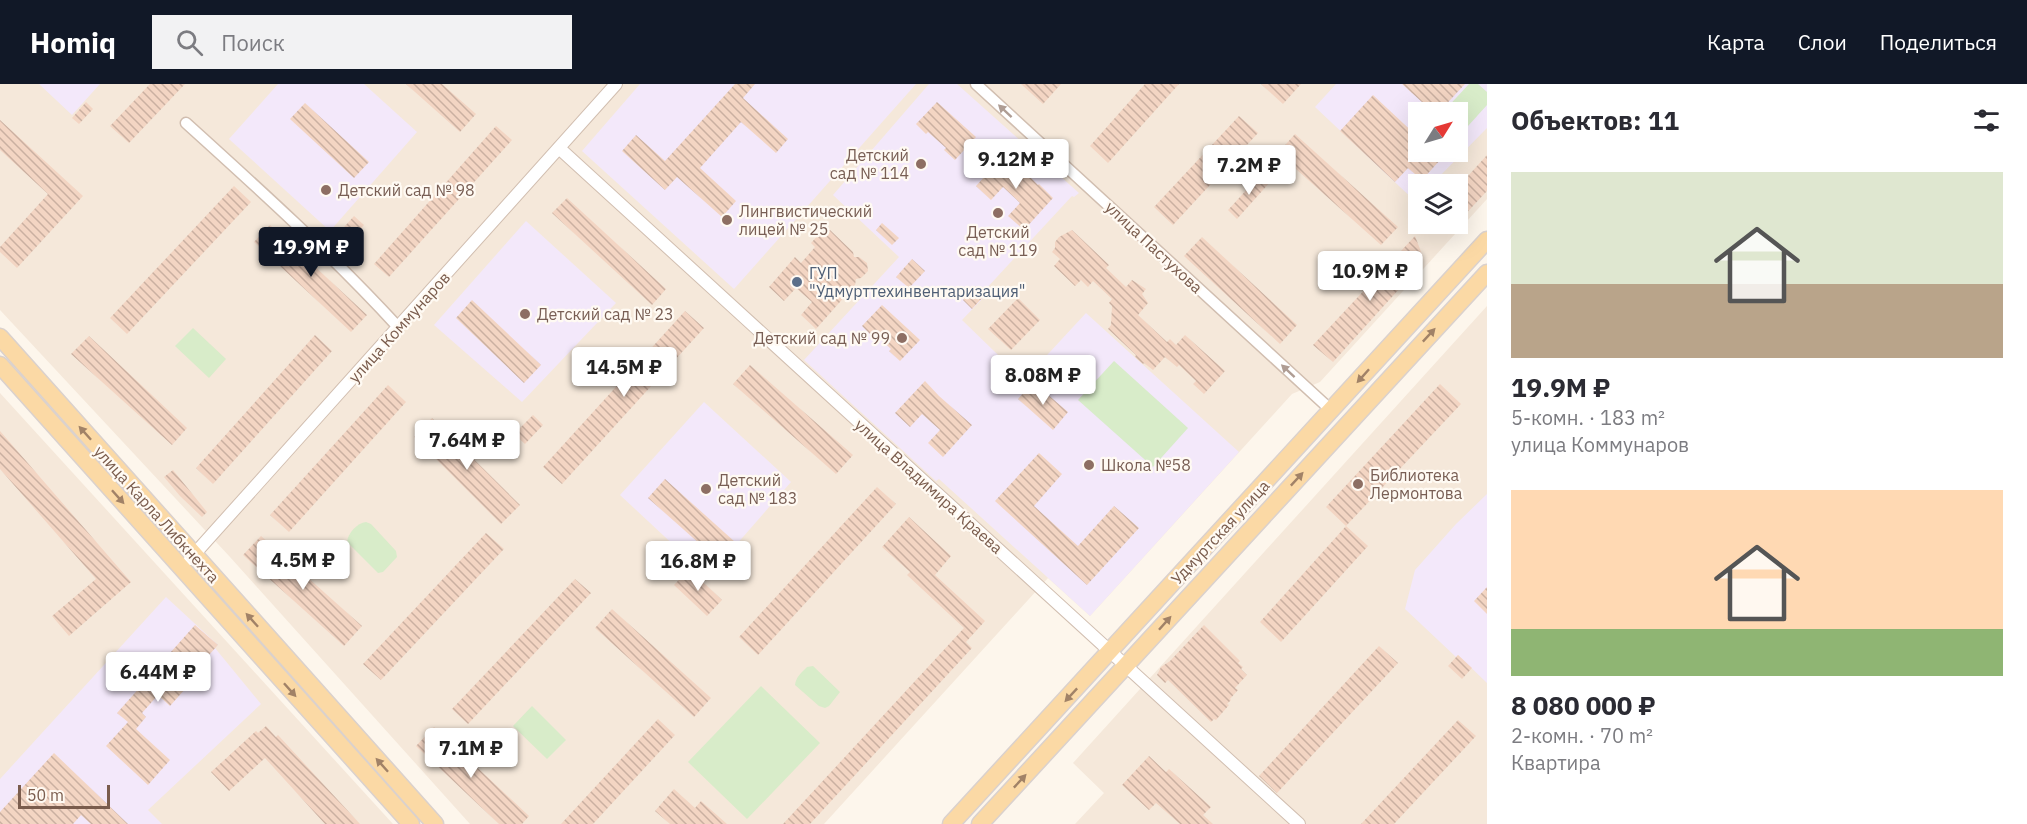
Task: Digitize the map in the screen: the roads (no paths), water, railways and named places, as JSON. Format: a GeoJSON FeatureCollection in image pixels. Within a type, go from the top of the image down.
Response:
{"type":"FeatureCollection","features":[{"type":"Feature","properties":{"kind":"main road","name":"Удмуртская улица"},"geometry":{"type":"LineString","coordinates":[[951,824],[1487,240]]}},
{"type":"Feature","properties":{"kind":"main road","name":"Удмуртская улица"},"geometry":{"type":"LineString","coordinates":[[980,824],[1487,273]]}},
{"type":"Feature","properties":{"kind":"main road","name":"улица Карла Либкнехта"},"geometry":{"type":"LineString","coordinates":[[0,337],[435,824]]}},
{"type":"Feature","properties":{"kind":"main road","name":"улица Карла Либкнехта"},"geometry":{"type":"LineString","coordinates":[[0,365],[411,824]]}},
{"type":"Feature","properties":{"kind":"street","name":"улица Коммунаров"},"geometry":{"type":"LineString","coordinates":[[181,569],[616,84]]}},
{"type":"Feature","properties":{"kind":"street","name":"улица Пастухова"},"geometry":{"type":"LineString","coordinates":[[976,84],[1332,411]]}},
{"type":"Feature","properties":{"kind":"street"},"geometry":{"type":"LineString","coordinates":[[186,123],[267,196],[398,327]]}},
{"type":"Feature","properties":{"kind":"street","name":"улица Владимира Краева"},"geometry":{"type":"LineString","coordinates":[[559,148],[1299,824]]}},
{"type":"Feature","properties":{"kind":"place","name":"Детский сад № 114"},"geometry":{"type":"Point","coordinates":[921,164]}},
{"type":"Feature","properties":{"kind":"place","name":"Детский сад № 98"},"geometry":{"type":"Point","coordinates":[326,190]}},
{"type":"Feature","properties":{"kind":"place","name":"Детский сад № 119"},"geometry":{"type":"Point","coordinates":[998,213]}},
{"type":"Feature","properties":{"kind":"place","name":"Лингвистический лицей № 25"},"geometry":{"type":"Point","coordinates":[727,220]}},
{"type":"Feature","properties":{"kind":"place","name":"ГУП \"Удмурттехинвентаризация\""},"geometry":{"type":"Point","coordinates":[797,282]}},
{"type":"Feature","properties":{"kind":"place","name":"Детский сад № 23"},"geometry":{"type":"Point","coordinates":[525,314]}},
{"type":"Feature","properties":{"kind":"place","name":"Детский сад № 99"},"geometry":{"type":"Point","coordinates":[902,338]}},
{"type":"Feature","properties":{"kind":"place","name":"Школа №58"},"geometry":{"type":"Point","coordinates":[1089,465]}},
{"type":"Feature","properties":{"kind":"place","name":"Библиотека Лермонтова"},"geometry":{"type":"Point","coordinates":[1358,484]}},
{"type":"Feature","properties":{"kind":"place","name":"Детский сад № 183"},"geometry":{"type":"Point","coordinates":[706,489]}}]}
